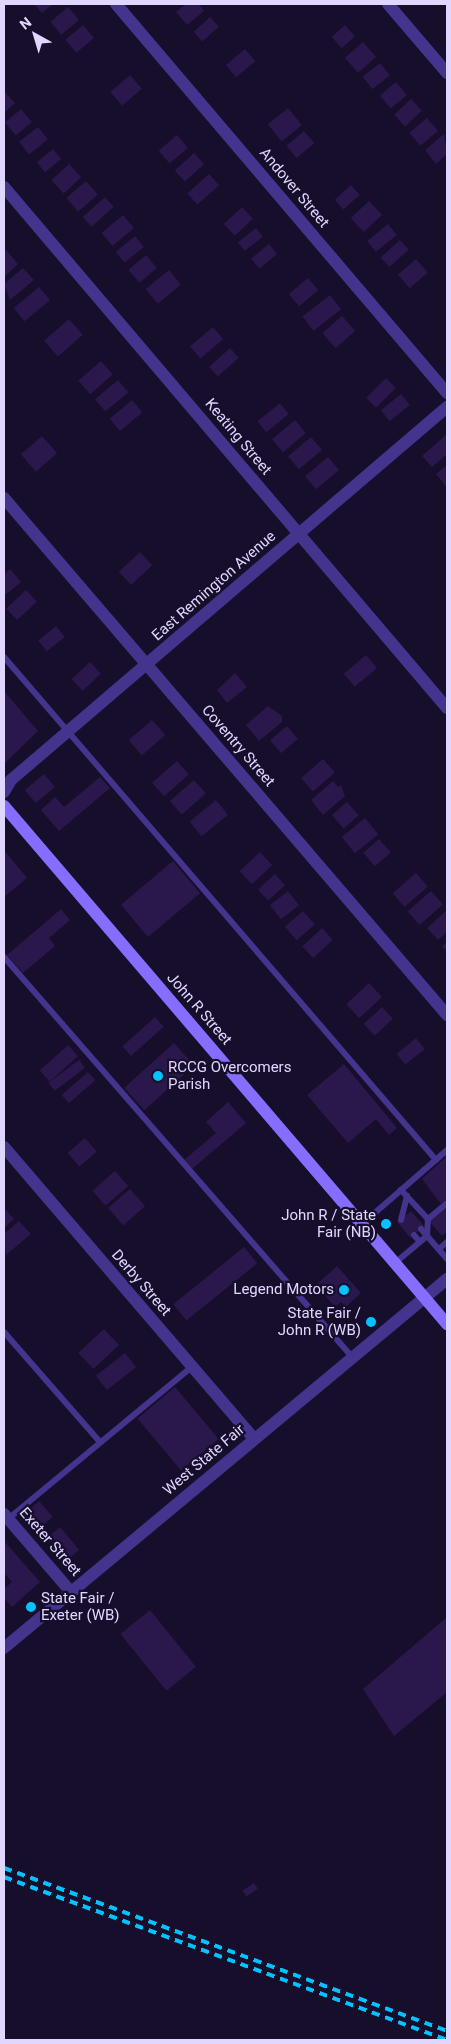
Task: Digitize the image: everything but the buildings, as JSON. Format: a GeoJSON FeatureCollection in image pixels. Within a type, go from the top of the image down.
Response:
{"type":"FeatureCollection","features":[{"type":"Feature","properties":{"kind":"main road","name":"John R Street"},"geometry":{"type":"LineString","coordinates":[[4,806],[447,1324]]}},
{"type":"Feature","properties":{"kind":"street","name":"Andover Street"},"geometry":{"type":"LineString","coordinates":[[116,4],[447,393]]}},
{"type":"Feature","properties":{"kind":"street"},"geometry":{"type":"LineString","coordinates":[[388,4],[447,73]]}},
{"type":"Feature","properties":{"kind":"street","name":"Keating Street"},"geometry":{"type":"LineString","coordinates":[[4,188],[447,708]]}},
{"type":"Feature","properties":{"kind":"street","name":"East Remington Avenue"},"geometry":{"type":"LineString","coordinates":[[4,792],[10,780],[447,407]]}},
{"type":"Feature","properties":{"kind":"street","name":"Coventry Street"},"geometry":{"type":"LineString","coordinates":[[4,498],[447,1015]]}},
{"type":"Feature","properties":{"kind":"street","name":"Derby Street"},"geometry":{"type":"LineString","coordinates":[[4,1147],[254,1439]]}},
{"type":"Feature","properties":{"kind":"street","name":"West State Fair"},"geometry":{"type":"LineString","coordinates":[[4,1648],[447,1279]]}},
{"type":"Feature","properties":{"kind":"street","name":"Exeter Street"},"geometry":{"type":"LineString","coordinates":[[6,1516],[71,1592]]}},
{"type":"Feature","properties":{"kind":"lane"},"geometry":{"type":"LineString","coordinates":[[4,657],[436,1160]]}},
{"type":"Feature","properties":{"kind":"lane"},"geometry":{"type":"LineString","coordinates":[[4,957],[353,1358]]}},
{"type":"Feature","properties":{"kind":"lane"},"geometry":{"type":"LineString","coordinates":[[362,1224],[447,1150]]}},
{"type":"Feature","properties":{"kind":"lane"},"geometry":{"type":"LineString","coordinates":[[396,1263],[427,1236],[428,1219],[401,1190]]}},
{"type":"Feature","properties":{"kind":"lane"},"geometry":{"type":"LineString","coordinates":[[401,1220],[402,1208],[407,1196]]}},
{"type":"Feature","properties":{"kind":"lane"},"geometry":{"type":"LineString","coordinates":[[428,1219],[444,1206]]}},
{"type":"Feature","properties":{"kind":"lane"},"geometry":{"type":"LineString","coordinates":[[402,1208],[408,1214]]}},
{"type":"Feature","properties":{"kind":"lane"},"geometry":{"type":"LineString","coordinates":[[421,1229],[447,1259]]}},
{"type":"Feature","properties":{"kind":"lane"},"geometry":{"type":"LineString","coordinates":[[414,1235],[420,1242]]}},
{"type":"Feature","properties":{"kind":"lane"},"geometry":{"type":"LineString","coordinates":[[439,1249],[447,1242]]}},
{"type":"Feature","properties":{"kind":"lane"},"geometry":{"type":"LineString","coordinates":[[4,1332],[100,1442]]}},
{"type":"Feature","properties":{"kind":"lane"},"geometry":{"type":"LineString","coordinates":[[6,1516],[192,1367]]}},
{"type":"Feature","properties":{"kind":"railway"},"geometry":{"type":"LineString","coordinates":[[4,1868],[447,2031]]}},
{"type":"Feature","properties":{"kind":"railway"},"geometry":{"type":"LineString","coordinates":[[4,1877],[447,2040]]}},
{"type":"Feature","properties":{"kind":"place","name":"RCCG Overcomers Parish"},"geometry":{"type":"Point","coordinates":[158,1076]}},
{"type":"Feature","properties":{"kind":"place","name":"John R / State Fair (NB)"},"geometry":{"type":"Point","coordinates":[386,1224]}},
{"type":"Feature","properties":{"kind":"place","name":"Legend Motors"},"geometry":{"type":"Point","coordinates":[344,1290]}},
{"type":"Feature","properties":{"kind":"place","name":"State Fair / John R (WB)"},"geometry":{"type":"Point","coordinates":[371,1322]}},
{"type":"Feature","properties":{"kind":"place","name":"State Fair / Exeter (WB)"},"geometry":{"type":"Point","coordinates":[31,1607]}}]}
